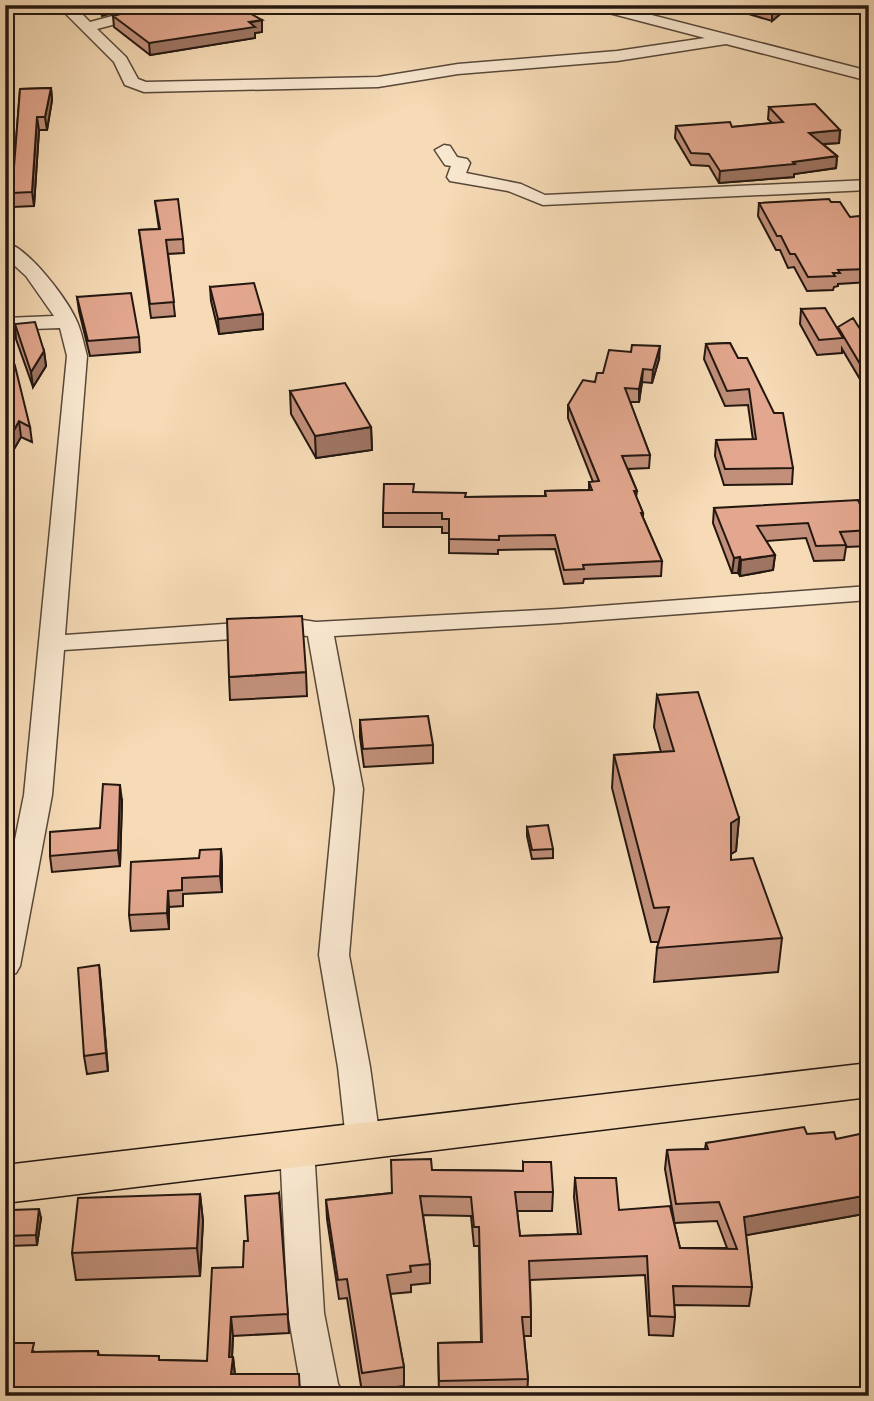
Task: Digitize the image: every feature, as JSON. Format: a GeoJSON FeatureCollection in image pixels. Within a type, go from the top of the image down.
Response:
{"type":"FeatureCollection","features":[{"type":"Feature","properties":{"kind":"highway"},"geometry":{"type":"LineString","coordinates":[[5,1184],[869,1080]]}},
{"type":"Feature","properties":{"kind":"street"},"geometry":{"type":"LineString","coordinates":[[64,5],[121,60],[131,82],[144,87],[378,82],[458,69],[617,56],[723,40]]}},
{"type":"Feature","properties":{"kind":"street"},"geometry":{"type":"LineString","coordinates":[[87,27],[171,5]]}},
{"type":"Feature","properties":{"kind":"street"},"geometry":{"type":"LineString","coordinates":[[595,5],[869,76]]}},
{"type":"Feature","properties":{"kind":"street"},"geometry":{"type":"LineString","coordinates":[[444,150],[451,161],[461,163],[456,177],[505,184],[529,191],[535,198],[542,200],[869,185]]}},
{"type":"Feature","properties":{"kind":"street"},"geometry":{"type":"LineString","coordinates":[[5,248],[16,255],[30,271],[68,322],[77,356],[38,795],[5,966]]}},
{"type":"Feature","properties":{"kind":"street"},"geometry":{"type":"LineString","coordinates":[[5,324],[68,322]]}},
{"type":"Feature","properties":{"kind":"street"},"geometry":{"type":"LineString","coordinates":[[51,643],[296,627],[316,630],[559,617],[869,593]]}},
{"type":"Feature","properties":{"kind":"street"},"geometry":{"type":"LineString","coordinates":[[316,630],[324,639],[349,789],[334,955],[354,1067],[363,1140]]}},
{"type":"Feature","properties":{"kind":"street"},"geometry":{"type":"LineString","coordinates":[[297,1148],[306,1313],[320,1388],[325,1396]]}},
{"type":"Feature","properties":{"kind":"building"},"geometry":{"type":"Polygon","coordinates":[[[119,5],[101,10],[99,8],[119,5]]]}},
{"type":"Feature","properties":{"kind":"building"},"geometry":{"type":"Polygon","coordinates":[[[154,5],[235,5],[262,20],[249,22],[255,27],[149,43],[113,16],[154,5]]]}},
{"type":"Feature","properties":{"kind":"building"},"geometry":{"type":"Polygon","coordinates":[[[750,5],[781,5],[772,12],[750,5]]]}},
{"type":"Feature","properties":{"kind":"building"},"geometry":{"type":"Polygon","coordinates":[[[51,88],[45,117],[37,117],[32,192],[12,193],[20,89],[51,88]]]}},
{"type":"Feature","properties":{"kind":"building"},"geometry":{"type":"Polygon","coordinates":[[[815,104],[840,130],[809,133],[837,156],[793,162],[795,164],[720,171],[709,154],[691,153],[676,126],[730,122],[732,127],[783,122],[769,107],[815,104]]]}},
{"type":"Feature","properties":{"kind":"building"},"geometry":{"type":"Polygon","coordinates":[[[178,199],[183,239],[166,240],[174,302],[150,304],[139,230],[160,229],[155,201],[178,199]]]}},
{"type":"Feature","properties":{"kind":"building"},"geometry":{"type":"Polygon","coordinates":[[[829,199],[831,202],[840,202],[850,217],[859,216],[869,227],[869,269],[838,270],[840,273],[833,273],[835,276],[808,277],[795,254],[790,254],[781,236],[777,236],[759,203],[829,199]]]}},
{"type":"Feature","properties":{"kind":"building"},"geometry":{"type":"Polygon","coordinates":[[[254,283],[263,314],[218,319],[210,287],[254,283]]]}},
{"type":"Feature","properties":{"kind":"building"},"geometry":{"type":"Polygon","coordinates":[[[131,293],[139,337],[88,341],[77,297],[131,293]]]}},
{"type":"Feature","properties":{"kind":"building"},"geometry":{"type":"Polygon","coordinates":[[[825,308],[843,338],[819,340],[801,309],[825,308]]]}},
{"type":"Feature","properties":{"kind":"building"},"geometry":{"type":"Polygon","coordinates":[[[853,318],[869,343],[869,374],[866,374],[838,327],[853,318]]]}},
{"type":"Feature","properties":{"kind":"building"},"geometry":{"type":"Polygon","coordinates":[[[35,322],[44,351],[31,372],[15,324],[35,322]]]}},
{"type":"Feature","properties":{"kind":"building"},"geometry":{"type":"Polygon","coordinates":[[[730,343],[738,358],[747,358],[774,413],[783,413],[793,468],[725,469],[716,440],[756,439],[749,389],[727,391],[706,344],[730,343]]]}},
{"type":"Feature","properties":{"kind":"building"},"geometry":{"type":"Polygon","coordinates":[[[632,345],[660,346],[653,370],[643,369],[639,389],[625,388],[650,455],[622,456],[637,491],[634,491],[641,513],[662,561],[583,565],[584,569],[564,570],[555,535],[499,536],[499,540],[449,539],[449,519],[442,519],[442,513],[383,513],[384,484],[414,484],[413,492],[466,493],[465,497],[546,496],[545,491],[592,490],[589,482],[599,481],[568,405],[583,380],[595,382],[597,373],[603,373],[609,350],[631,352],[632,345]]]}},
{"type":"Feature","properties":{"kind":"building"},"geometry":{"type":"Polygon","coordinates":[[[15,366],[30,427],[19,421],[8,441],[5,427],[5,381],[15,366]]]}},
{"type":"Feature","properties":{"kind":"building"},"geometry":{"type":"Polygon","coordinates":[[[345,383],[371,427],[315,436],[290,391],[345,383]]]}},
{"type":"Feature","properties":{"kind":"building"},"geometry":{"type":"Polygon","coordinates":[[[858,500],[869,523],[869,530],[840,532],[846,545],[816,546],[808,523],[757,526],[775,555],[741,560],[740,557],[734,558],[714,508],[858,500]]]}},
{"type":"Feature","properties":{"kind":"building"},"geometry":{"type":"Polygon","coordinates":[[[302,616],[306,672],[229,677],[227,619],[302,616]]]}},
{"type":"Feature","properties":{"kind":"building"},"geometry":{"type":"Polygon","coordinates":[[[698,692],[739,818],[731,823],[731,860],[753,858],[782,938],[657,948],[669,907],[654,908],[614,755],[674,751],[657,695],[698,692]]]}},
{"type":"Feature","properties":{"kind":"building"},"geometry":{"type":"Polygon","coordinates":[[[428,716],[433,745],[363,749],[360,720],[428,716]]]}},
{"type":"Feature","properties":{"kind":"building"},"geometry":{"type":"Polygon","coordinates":[[[103,784],[120,785],[118,850],[50,856],[50,832],[100,828],[103,784]]]}},
{"type":"Feature","properties":{"kind":"building"},"geometry":{"type":"Polygon","coordinates":[[[548,825],[553,849],[532,850],[527,827],[548,825]]]}},
{"type":"Feature","properties":{"kind":"building"},"geometry":{"type":"Polygon","coordinates":[[[221,849],[220,876],[182,878],[182,890],[168,891],[167,913],[129,915],[131,862],[199,858],[200,850],[221,849]]]}},
{"type":"Feature","properties":{"kind":"building"},"geometry":{"type":"Polygon","coordinates":[[[99,965],[106,1053],[84,1056],[78,968],[99,965]]]}},
{"type":"Feature","properties":{"kind":"building"},"geometry":{"type":"Polygon","coordinates":[[[804,1127],[807,1134],[834,1132],[836,1139],[869,1132],[869,1195],[744,1217],[752,1287],[673,1286],[675,1317],[650,1316],[647,1256],[529,1261],[531,1317],[522,1317],[528,1379],[439,1381],[438,1343],[482,1342],[479,1227],[474,1227],[471,1197],[420,1196],[430,1264],[410,1266],[411,1272],[387,1275],[404,1367],[362,1373],[347,1279],[338,1280],[326,1200],[392,1193],[391,1160],[431,1159],[432,1170],[523,1171],[523,1162],[551,1162],[553,1192],[515,1192],[520,1236],[581,1234],[575,1178],[616,1178],[619,1210],[670,1206],[680,1248],[737,1249],[719,1202],[676,1204],[667,1150],[708,1149],[706,1143],[804,1127]]]}},
{"type":"Feature","properties":{"kind":"building"},"geometry":{"type":"Polygon","coordinates":[[[279,1193],[288,1314],[231,1317],[229,1357],[233,1357],[231,1374],[299,1374],[300,1396],[5,1396],[5,1332],[12,1332],[10,1343],[34,1343],[32,1352],[98,1351],[98,1355],[159,1356],[159,1360],[207,1361],[212,1268],[243,1267],[244,1241],[248,1241],[245,1196],[279,1193]]]}},
{"type":"Feature","properties":{"kind":"building"},"geometry":{"type":"Polygon","coordinates":[[[200,1194],[197,1248],[72,1253],[78,1198],[200,1194]]]}},
{"type":"Feature","properties":{"kind":"building"},"geometry":{"type":"Polygon","coordinates":[[[39,1209],[36,1235],[7,1236],[11,1210],[39,1209]]]}}]}
